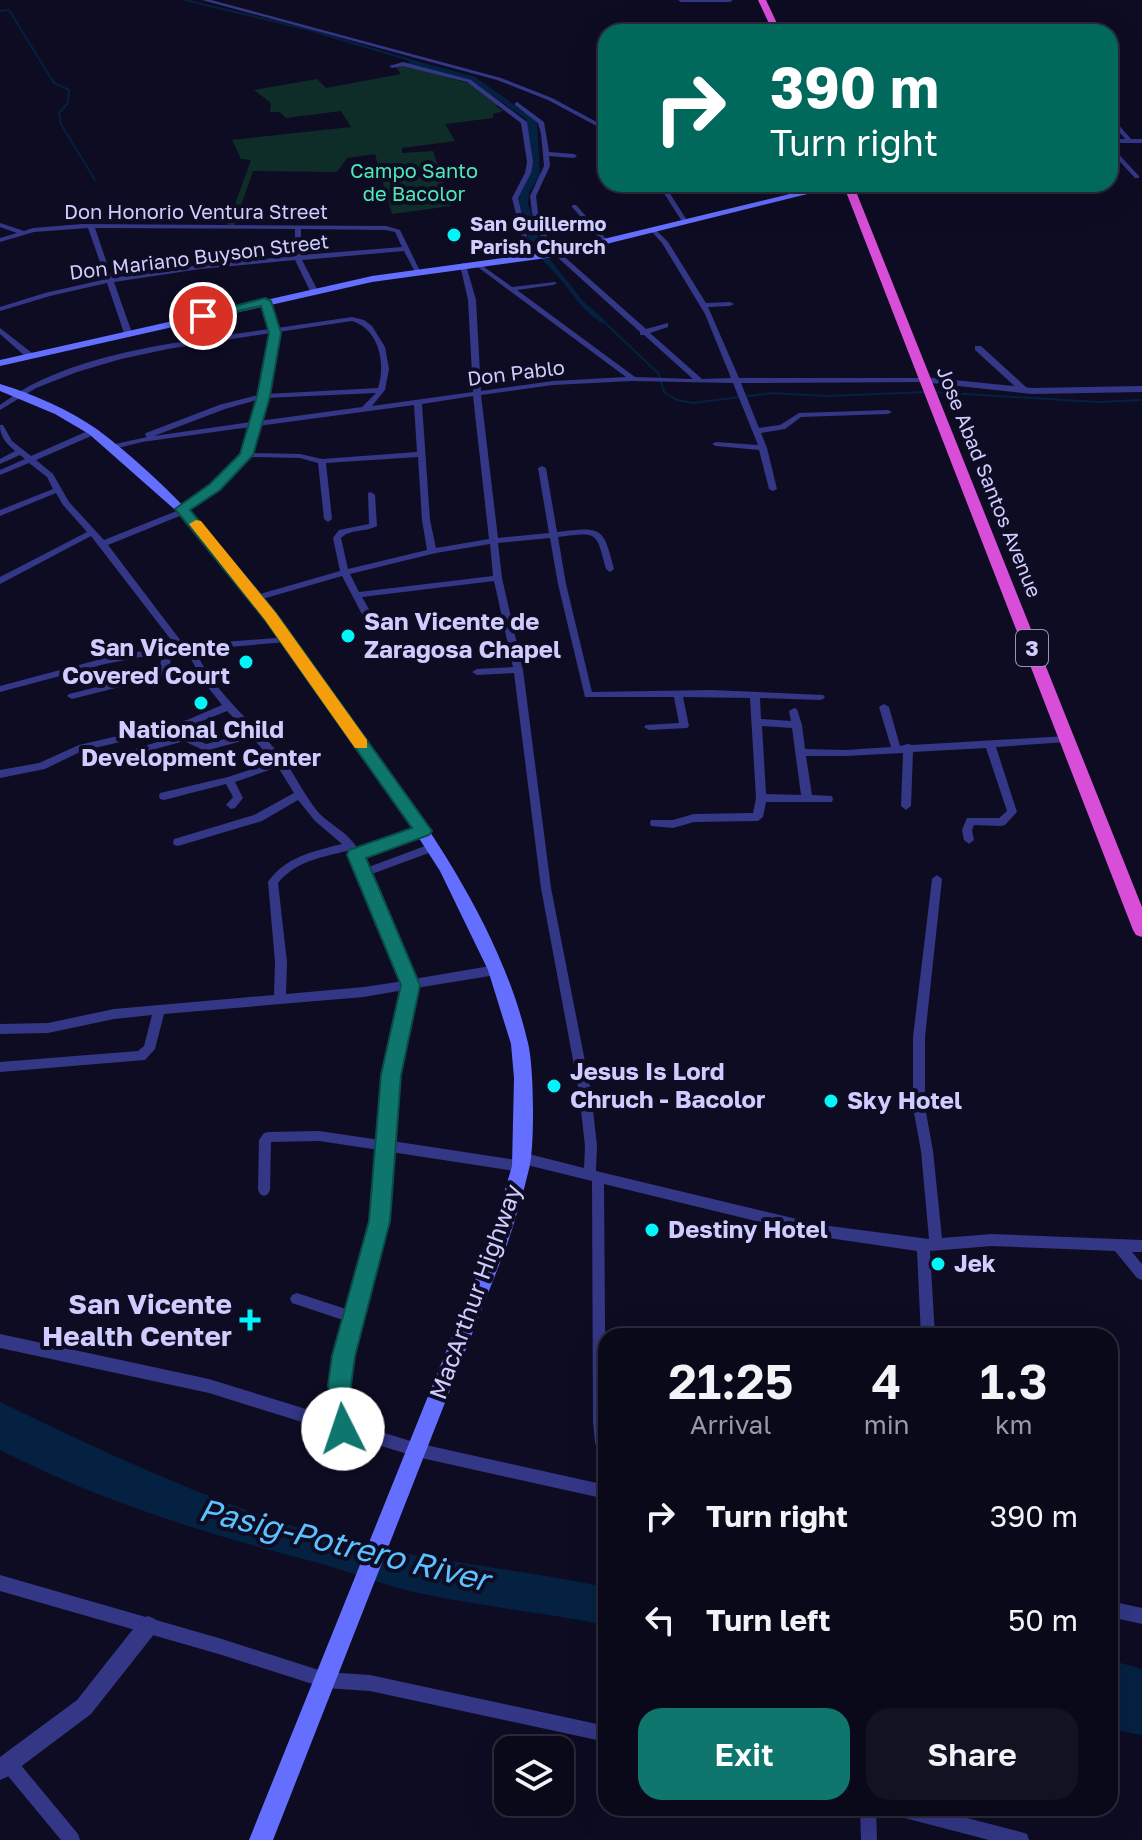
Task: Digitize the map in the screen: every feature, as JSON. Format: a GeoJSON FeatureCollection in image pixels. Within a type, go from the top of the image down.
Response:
{"type":"FeatureCollection","features":[{"type":"Feature","properties":{"kind":"highway"},"geometry":{"type":"LineString","coordinates":[[762,0],[773,24]]}},
{"type":"Feature","properties":{"kind":"highway","name":"Jose Abad Santos Avenue"},"geometry":{"type":"LineString","coordinates":[[848,192],[1142,930]]}},
{"type":"Feature","properties":{"kind":"main road"},"geometry":{"type":"LineString","coordinates":[[0,363],[314,291],[417,271],[552,254],[811,192]]}},
{"type":"Feature","properties":{"kind":"main road","name":"MacArthur Highway"},"geometry":{"type":"LineString","coordinates":[[0,387],[59,412],[121,445],[183,510],[256,598],[433,847],[460,893],[496,970],[520,1044],[523,1078],[521,1162],[498,1245],[261,1840]]}},
{"type":"Feature","properties":{"kind":"street"},"geometry":{"type":"LineString","coordinates":[[205,0],[493,78],[550,99],[598,124]]}},
{"type":"Feature","properties":{"kind":"street"},"geometry":{"type":"LineString","coordinates":[[681,0],[730,0]]}},
{"type":"Feature","properties":{"kind":"street"},"geometry":{"type":"LineString","coordinates":[[392,66],[403,64],[469,81],[524,122],[530,162],[515,198],[534,257]]}},
{"type":"Feature","properties":{"kind":"street"},"geometry":{"type":"LineString","coordinates":[[517,104],[541,122],[547,166],[533,201],[539,225],[552,254],[700,381]]}},
{"type":"Feature","properties":{"kind":"street"},"geometry":{"type":"LineString","coordinates":[[589,119],[598,117]]}},
{"type":"Feature","properties":{"kind":"street"},"geometry":{"type":"LineString","coordinates":[[1118,128],[1130,141]]}},
{"type":"Feature","properties":{"kind":"street"},"geometry":{"type":"LineString","coordinates":[[1118,143],[1141,141]]}},
{"type":"Feature","properties":{"kind":"street"},"geometry":{"type":"LineString","coordinates":[[545,154],[574,156]]}},
{"type":"Feature","properties":{"kind":"street"},"geometry":{"type":"LineString","coordinates":[[1118,154],[1137,177]]}},
{"type":"Feature","properties":{"kind":"street"},"geometry":{"type":"LineString","coordinates":[[666,192],[685,222]]}},
{"type":"Feature","properties":{"kind":"street"},"geometry":{"type":"LineString","coordinates":[[574,206],[606,242]]}},
{"type":"Feature","properties":{"kind":"street"},"geometry":{"type":"LineString","coordinates":[[0,225],[22,232]]}},
{"type":"Feature","properties":{"kind":"street"},"geometry":{"type":"LineString","coordinates":[[91,226],[128,333]]}},
{"type":"Feature","properties":{"kind":"street","name":"Don Honorio Ventura Street"},"geometry":{"type":"LineString","coordinates":[[0,240],[22,232],[91,226],[386,228],[398,231],[417,271]]}},
{"type":"Feature","properties":{"kind":"street"},"geometry":{"type":"LineString","coordinates":[[298,229],[298,259],[314,291]]}},
{"type":"Feature","properties":{"kind":"street"},"geometry":{"type":"LineString","coordinates":[[653,230],[665,242],[709,314],[757,431],[773,489]]}},
{"type":"Feature","properties":{"kind":"street","name":"Don Mariano Buyson Street"},"geometry":{"type":"LineString","coordinates":[[0,309],[44,295],[110,281],[405,249]]}},
{"type":"Feature","properties":{"kind":"street"},"geometry":{"type":"LineString","coordinates":[[477,264],[632,379]]}},
{"type":"Feature","properties":{"kind":"street"},"geometry":{"type":"LineString","coordinates":[[463,265],[472,300],[477,394],[498,578],[518,670],[535,819],[591,1135],[598,1339]]}},
{"type":"Feature","properties":{"kind":"street"},"geometry":{"type":"LineString","coordinates":[[511,289],[553,283]]}},
{"type":"Feature","properties":{"kind":"street"},"geometry":{"type":"LineString","coordinates":[[103,544],[183,510],[215,487],[247,455],[264,396],[275,333],[265,301]]}},
{"type":"Feature","properties":{"kind":"street"},"geometry":{"type":"LineString","coordinates":[[704,305],[730,304]]}},
{"type":"Feature","properties":{"kind":"street"},"geometry":{"type":"LineString","coordinates":[[0,408],[18,394],[52,377],[109,360],[202,342],[361,320],[382,345],[381,390],[364,410]]}},
{"type":"Feature","properties":{"kind":"street"},"geometry":{"type":"LineString","coordinates":[[643,333],[665,325]]}},
{"type":"Feature","properties":{"kind":"street"},"geometry":{"type":"LineString","coordinates":[[0,330],[29,355]]}},
{"type":"Feature","properties":{"kind":"street"},"geometry":{"type":"LineString","coordinates":[[978,348],[1024,390]]}},
{"type":"Feature","properties":{"kind":"street","name":"Don Pablo"},"geometry":{"type":"LineString","coordinates":[[121,445],[553,383],[632,379],[700,381],[739,389],[928,386]]}},
{"type":"Feature","properties":{"kind":"street"},"geometry":{"type":"LineString","coordinates":[[928,386],[1024,390],[1142,389]]}},
{"type":"Feature","properties":{"kind":"street"},"geometry":{"type":"LineString","coordinates":[[121,445],[222,407],[264,396],[381,390]]}},
{"type":"Feature","properties":{"kind":"street"},"geometry":{"type":"LineString","coordinates":[[418,403],[432,551]]}},
{"type":"Feature","properties":{"kind":"street"},"geometry":{"type":"LineString","coordinates":[[757,431],[782,427],[799,415],[888,412]]}},
{"type":"Feature","properties":{"kind":"street"},"geometry":{"type":"LineString","coordinates":[[0,427],[8,442],[50,476],[57,490],[229,706],[280,763],[325,825],[353,850],[411,985],[391,1075],[380,1221],[339,1385],[343,1429]]}},
{"type":"Feature","properties":{"kind":"street"},"geometry":{"type":"LineString","coordinates":[[0,473],[93,432]]}},
{"type":"Feature","properties":{"kind":"street"},"geometry":{"type":"LineString","coordinates":[[716,444],[763,448]]}},
{"type":"Feature","properties":{"kind":"street"},"geometry":{"type":"LineString","coordinates":[[0,462],[20,452]]}},
{"type":"Feature","properties":{"kind":"street"},"geometry":{"type":"LineString","coordinates":[[247,455],[300,456],[322,461],[421,454]]}},
{"type":"Feature","properties":{"kind":"street"},"geometry":{"type":"LineString","coordinates":[[322,461],[328,519]]}},
{"type":"Feature","properties":{"kind":"street"},"geometry":{"type":"LineString","coordinates":[[542,468],[553,535],[588,695],[820,697]]}},
{"type":"Feature","properties":{"kind":"street"},"geometry":{"type":"LineString","coordinates":[[0,513],[57,490]]}},
{"type":"Feature","properties":{"kind":"street"},"geometry":{"type":"LineString","coordinates":[[370,620],[344,571],[337,538],[342,532],[373,526],[371,495]]}},
{"type":"Feature","properties":{"kind":"street"},"geometry":{"type":"LineString","coordinates":[[0,581],[91,533]]}},
{"type":"Feature","properties":{"kind":"street"},"geometry":{"type":"LineString","coordinates":[[256,598],[344,571],[432,551],[493,540],[553,535],[591,533],[600,536],[610,569]]}},
{"type":"Feature","properties":{"kind":"street"},"geometry":{"type":"LineString","coordinates":[[356,595],[498,578]]}},
{"type":"Feature","properties":{"kind":"street"},"geometry":{"type":"LineString","coordinates":[[0,689],[105,661],[167,649],[286,639]]}},
{"type":"Feature","properties":{"kind":"street"},"geometry":{"type":"LineString","coordinates":[[72,696],[160,674],[165,667],[167,649]]}},
{"type":"Feature","properties":{"kind":"street"},"geometry":{"type":"LineString","coordinates":[[477,672],[518,670]]}},
{"type":"Feature","properties":{"kind":"street"},"geometry":{"type":"LineString","coordinates":[[649,727],[684,726],[678,694]]}},
{"type":"Feature","properties":{"kind":"street"},"geometry":{"type":"LineString","coordinates":[[655,823],[673,824],[694,818],[758,817],[761,798],[755,696]]}},
{"type":"Feature","properties":{"kind":"street"},"geometry":{"type":"LineString","coordinates":[[0,774],[41,766],[79,748],[189,723],[229,706]]}},
{"type":"Feature","properties":{"kind":"street"},"geometry":{"type":"LineString","coordinates":[[884,707],[902,748],[906,806]]}},
{"type":"Feature","properties":{"kind":"street"},"geometry":{"type":"LineString","coordinates":[[794,711],[807,799]]}},
{"type":"Feature","properties":{"kind":"street"},"geometry":{"type":"LineString","coordinates":[[757,722],[797,725]]}},
{"type":"Feature","properties":{"kind":"street"},"geometry":{"type":"LineString","coordinates":[[138,765],[137,755],[141,750],[185,737],[205,748],[253,735]]}},
{"type":"Feature","properties":{"kind":"street"},"geometry":{"type":"LineString","coordinates":[[799,752],[846,753],[1067,739]]}},
{"type":"Feature","properties":{"kind":"street"},"geometry":{"type":"LineString","coordinates":[[969,840],[967,830],[971,821],[1001,822],[1012,812],[990,743]]}},
{"type":"Feature","properties":{"kind":"street"},"geometry":{"type":"LineString","coordinates":[[164,796],[280,763]]}},
{"type":"Feature","properties":{"kind":"street"},"geometry":{"type":"LineString","coordinates":[[229,780],[238,798],[231,805]]}},
{"type":"Feature","properties":{"kind":"street"},"geometry":{"type":"LineString","coordinates":[[178,842],[258,818],[300,794]]}},
{"type":"Feature","properties":{"kind":"street"},"geometry":{"type":"LineString","coordinates":[[761,798],[828,799]]}},
{"type":"Feature","properties":{"kind":"street"},"geometry":{"type":"LineString","coordinates":[[280,999],[281,962],[273,882],[285,868],[300,860],[353,850],[423,831]]}},
{"type":"Feature","properties":{"kind":"street"},"geometry":{"type":"LineString","coordinates":[[363,873],[433,847]]}},
{"type":"Feature","properties":{"kind":"street"},"geometry":{"type":"LineString","coordinates":[[928,1328],[930,1245],[927,1151],[919,1107],[919,1037],[937,879]]}},
{"type":"Feature","properties":{"kind":"street"},"geometry":{"type":"LineString","coordinates":[[0,1029],[48,1028],[76,1024],[89,1018],[411,985],[496,970]]}},
{"type":"Feature","properties":{"kind":"street"},"geometry":{"type":"LineString","coordinates":[[0,1067],[141,1056],[149,1049],[159,1012]]}},
{"type":"Feature","properties":{"kind":"street"},"geometry":{"type":"LineString","coordinates":[[264,1190],[265,1140],[268,1137],[319,1136],[521,1162],[594,1175],[822,1231],[930,1245],[992,1240],[1142,1246]]}},
{"type":"Feature","properties":{"kind":"street"},"geometry":{"type":"LineString","coordinates":[[1120,1247],[1142,1274]]}},
{"type":"Feature","properties":{"kind":"street"},"geometry":{"type":"LineString","coordinates":[[297,1299],[355,1318]]}},
{"type":"Feature","properties":{"kind":"street"},"geometry":{"type":"LineString","coordinates":[[0,1341],[209,1386],[416,1453],[598,1490]]}},
{"type":"Feature","properties":{"kind":"street"},"geometry":{"type":"LineString","coordinates":[[0,1583],[328,1676],[598,1732]]}},
{"type":"Feature","properties":{"kind":"street"},"geometry":{"type":"LineString","coordinates":[[1118,1611],[1142,1616]]}},
{"type":"Feature","properties":{"kind":"street"},"geometry":{"type":"LineString","coordinates":[[72,1840],[4,1767],[84,1707],[148,1626]]}},
{"type":"Feature","properties":{"kind":"street"},"geometry":{"type":"LineString","coordinates":[[868,1816],[869,1840]]}},
{"type":"Feature","properties":{"kind":"street"},"geometry":{"type":"LineString","coordinates":[[928,1816],[1021,1840]]}},
{"type":"Feature","properties":{"kind":"green space","name":"Campo Santo de Bacolor"},"geometry":{"type":"Polygon","coordinates":[[[404,65],[468,83],[499,104],[496,106],[503,111],[493,114],[493,118],[445,124],[455,141],[402,148],[402,153],[433,151],[451,206],[392,214],[375,154],[347,158],[337,172],[253,171],[234,226],[227,226],[251,160],[241,159],[232,140],[351,127],[341,111],[286,118],[280,112],[270,112],[271,103],[254,90],[317,79],[326,88],[401,74],[396,67],[404,65]]]}},
{"type":"Feature","properties":{"kind":"water"},"geometry":{"type":"Polygon","coordinates":[[[413,60],[475,77],[537,121],[540,176],[529,192],[528,204],[540,241],[544,252],[583,301],[607,322],[601,323],[584,309],[531,248],[517,200],[530,174],[531,152],[526,119],[473,82],[407,63],[413,60]]]}},
{"type":"Feature","properties":{"kind":"water","name":"Pasig-Potrero River"},"geometry":{"type":"Polygon","coordinates":[[[0,1402],[186,1487],[302,1529],[377,1548],[598,1586],[598,1624],[462,1601],[389,1585],[194,1528],[76,1485],[0,1450],[0,1402]]]}},
{"type":"Feature","properties":{"kind":"water"},"geometry":{"type":"Polygon","coordinates":[[[1118,1662],[1142,1669],[1142,1735],[1118,1730],[1118,1662]]]}},
{"type":"Feature","properties":{"kind":"waterway"},"geometry":{"type":"LineString","coordinates":[[185,0],[306,29],[413,61]]}},
{"type":"Feature","properties":{"kind":"waterway"},"geometry":{"type":"LineString","coordinates":[[0,11],[9,10],[54,83],[69,90],[68,103],[59,113],[61,124],[95,180]]}},
{"type":"Feature","properties":{"kind":"waterway"},"geometry":{"type":"LineString","coordinates":[[602,320],[659,374],[664,392],[677,400],[693,403],[773,393],[827,396],[927,392]]}},
{"type":"Feature","properties":{"kind":"waterway"},"geometry":{"type":"LineString","coordinates":[[934,392],[1097,402],[1142,400]]}},
{"type":"Feature","properties":{"kind":"slow traffic"},"geometry":{"type":"LineString","coordinates":[[196,524],[271,617],[361,744]]}},
{"type":"Feature","properties":{"kind":"place","name":"San Guillermo Parish Church"},"geometry":{"type":"Point","coordinates":[454,235]}},
{"type":"Feature","properties":{"kind":"place","name":"San Vicente de Zaragosa Chapel"},"geometry":{"type":"Point","coordinates":[348,636]}},
{"type":"Feature","properties":{"kind":"place","name":"San Vicente Covered Court"},"geometry":{"type":"Point","coordinates":[246,662]}},
{"type":"Feature","properties":{"kind":"place","name":"National Child Development Center"},"geometry":{"type":"Point","coordinates":[201,703]}},
{"type":"Feature","properties":{"kind":"place","name":"Jesus Is Lord Chruch - Bacolor"},"geometry":{"type":"Point","coordinates":[554,1086]}},
{"type":"Feature","properties":{"kind":"place","name":"Sky Hotel"},"geometry":{"type":"Point","coordinates":[831,1101]}},
{"type":"Feature","properties":{"kind":"place","name":"Destiny Hotel"},"geometry":{"type":"Point","coordinates":[652,1230]}},
{"type":"Feature","properties":{"kind":"place","name":"Jek"},"geometry":{"type":"Point","coordinates":[938,1264]}},
{"type":"Feature","properties":{"kind":"place","name":"San Vicente Health Center"},"geometry":{"type":"Point","coordinates":[250,1320]}},
{"type":"Feature","properties":{"kind":"route"},"geometry":{"type":"LineString","coordinates":[[203,316],[265,301],[275,333],[264,396],[247,455],[226,478],[182,509],[271,617],[423,831],[355,855],[411,985],[391,1075],[380,1221],[343,1356],[339,1385],[343,1429]]}}]}
